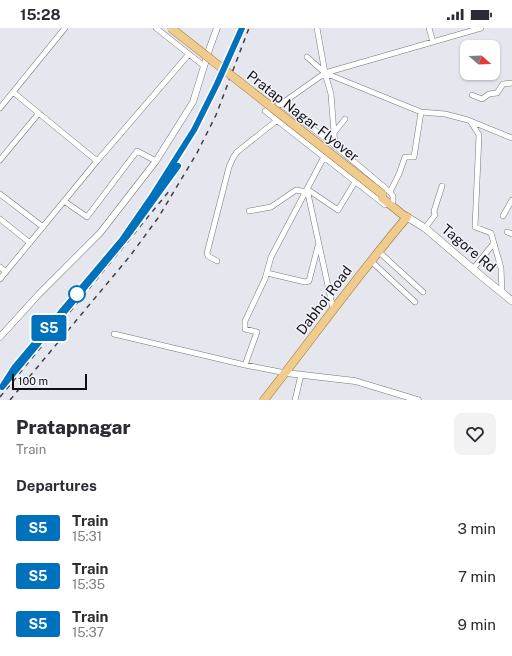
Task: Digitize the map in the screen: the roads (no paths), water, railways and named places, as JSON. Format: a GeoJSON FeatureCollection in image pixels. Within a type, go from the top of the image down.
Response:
{"type":"FeatureCollection","features":[{"type":"Feature","properties":{"kind":"main road","name":"Pratap Nagar Flyover"},"geometry":{"type":"LineString","coordinates":[[176,28],[389,199],[406,213],[408,217]]}},
{"type":"Feature","properties":{"kind":"main road","name":"Tagore Rd"},"geometry":{"type":"LineString","coordinates":[[408,217],[425,228],[473,269],[511,298]]}},
{"type":"Feature","properties":{"kind":"main road","name":"Dabhoi Road"},"geometry":{"type":"LineString","coordinates":[[264,400],[370,261],[408,217]]}},
{"type":"Feature","properties":{"kind":"street"},"geometry":{"type":"LineString","coordinates":[[0,108],[65,28]]}},
{"type":"Feature","properties":{"kind":"street"},"geometry":{"type":"LineString","coordinates":[[156,28],[204,66]]}},
{"type":"Feature","properties":{"kind":"street"},"geometry":{"type":"LineString","coordinates":[[176,28],[208,53]]}},
{"type":"Feature","properties":{"kind":"street"},"geometry":{"type":"LineString","coordinates":[[0,336],[39,294],[100,233],[156,161],[193,102],[208,53],[218,28]]}},
{"type":"Feature","properties":{"kind":"street"},"geometry":{"type":"LineString","coordinates":[[317,28],[325,73],[331,94],[335,146]]}},
{"type":"Feature","properties":{"kind":"street"},"geometry":{"type":"LineString","coordinates":[[429,28],[433,42]]}},
{"type":"Feature","properties":{"kind":"street"},"geometry":{"type":"LineString","coordinates":[[421,112],[414,157],[405,157],[386,206],[265,111],[281,104],[325,73],[481,28]]}},
{"type":"Feature","properties":{"kind":"street"},"geometry":{"type":"LineString","coordinates":[[0,279],[97,161],[189,54]]}},
{"type":"Feature","properties":{"kind":"street"},"geometry":{"type":"LineString","coordinates":[[307,57],[325,73],[421,112],[445,114],[471,122],[512,138]]}},
{"type":"Feature","properties":{"kind":"street"},"geometry":{"type":"LineString","coordinates":[[472,95],[482,99],[489,94],[497,92],[502,84],[512,83]]}},
{"type":"Feature","properties":{"kind":"street"},"geometry":{"type":"LineString","coordinates":[[13,92],[97,161]]}},
{"type":"Feature","properties":{"kind":"street"},"geometry":{"type":"LineString","coordinates":[[281,104],[335,146],[389,199]]}},
{"type":"Feature","properties":{"kind":"street"},"geometry":{"type":"LineString","coordinates":[[0,160],[39,113]]}},
{"type":"Feature","properties":{"kind":"street"},"geometry":{"type":"LineString","coordinates":[[333,134],[345,119]]}},
{"type":"Feature","properties":{"kind":"street"},"geometry":{"type":"LineString","coordinates":[[217,261],[208,256],[207,253],[229,167],[237,152],[276,121]]}},
{"type":"Feature","properties":{"kind":"street"},"geometry":{"type":"LineString","coordinates":[[471,122],[479,135],[476,227],[491,233],[501,268],[502,292]]}},
{"type":"Feature","properties":{"kind":"street"},"geometry":{"type":"LineString","coordinates":[[64,202],[87,217],[137,151],[156,161]]}},
{"type":"Feature","properties":{"kind":"street"},"geometry":{"type":"LineString","coordinates":[[245,365],[256,332],[245,328],[245,321],[267,273],[271,257],[324,157]]}},
{"type":"Feature","properties":{"kind":"street"},"geometry":{"type":"LineString","coordinates":[[249,210],[271,207],[296,190],[306,191],[338,210],[355,182]]}},
{"type":"Feature","properties":{"kind":"street"},"geometry":{"type":"LineString","coordinates":[[425,228],[435,215],[434,211],[442,186]]}},
{"type":"Feature","properties":{"kind":"street"},"geometry":{"type":"LineString","coordinates":[[306,191],[333,309]]}},
{"type":"Feature","properties":{"kind":"street"},"geometry":{"type":"LineString","coordinates":[[0,194],[43,227]]}},
{"type":"Feature","properties":{"kind":"street"},"geometry":{"type":"LineString","coordinates":[[503,216],[512,200]]}},
{"type":"Feature","properties":{"kind":"street"},"geometry":{"type":"LineString","coordinates":[[0,219],[30,243]]}},
{"type":"Feature","properties":{"kind":"street"},"geometry":{"type":"LineString","coordinates":[[473,269],[494,243]]}},
{"type":"Feature","properties":{"kind":"street"},"geometry":{"type":"LineString","coordinates":[[267,273],[305,282],[309,281],[319,244]]}},
{"type":"Feature","properties":{"kind":"street"},"geometry":{"type":"LineString","coordinates":[[378,251],[423,292]]}},
{"type":"Feature","properties":{"kind":"street"},"geometry":{"type":"LineString","coordinates":[[370,261],[415,302]]}},
{"type":"Feature","properties":{"kind":"street"},"geometry":{"type":"LineString","coordinates":[[0,267],[6,272]]}},
{"type":"Feature","properties":{"kind":"street"},"geometry":{"type":"LineString","coordinates":[[114,334],[245,365],[301,375],[355,381],[400,398],[418,400]]}},
{"type":"Feature","properties":{"kind":"street"},"geometry":{"type":"LineString","coordinates":[[295,400],[301,375]]}},
{"type":"Feature","properties":{"kind":"railway"},"geometry":{"type":"LineString","coordinates":[[0,385],[121,240],[151,198],[194,131],[242,28]]}},
{"type":"Feature","properties":{"kind":"railway"},"geometry":{"type":"LineString","coordinates":[[10,400],[130,256],[158,218],[197,153],[216,115],[249,28]]}},
{"type":"Feature","properties":{"kind":"railway"},"geometry":{"type":"LineString","coordinates":[[0,397],[170,190]]}},
{"type":"Feature","properties":{"kind":"train","name":"S5"},"geometry":{"type":"LineString","coordinates":[[178,166],[128,235],[2,387],[14,368],[122,240],[151,198],[194,130],[217,84],[242,28]]}}]}
